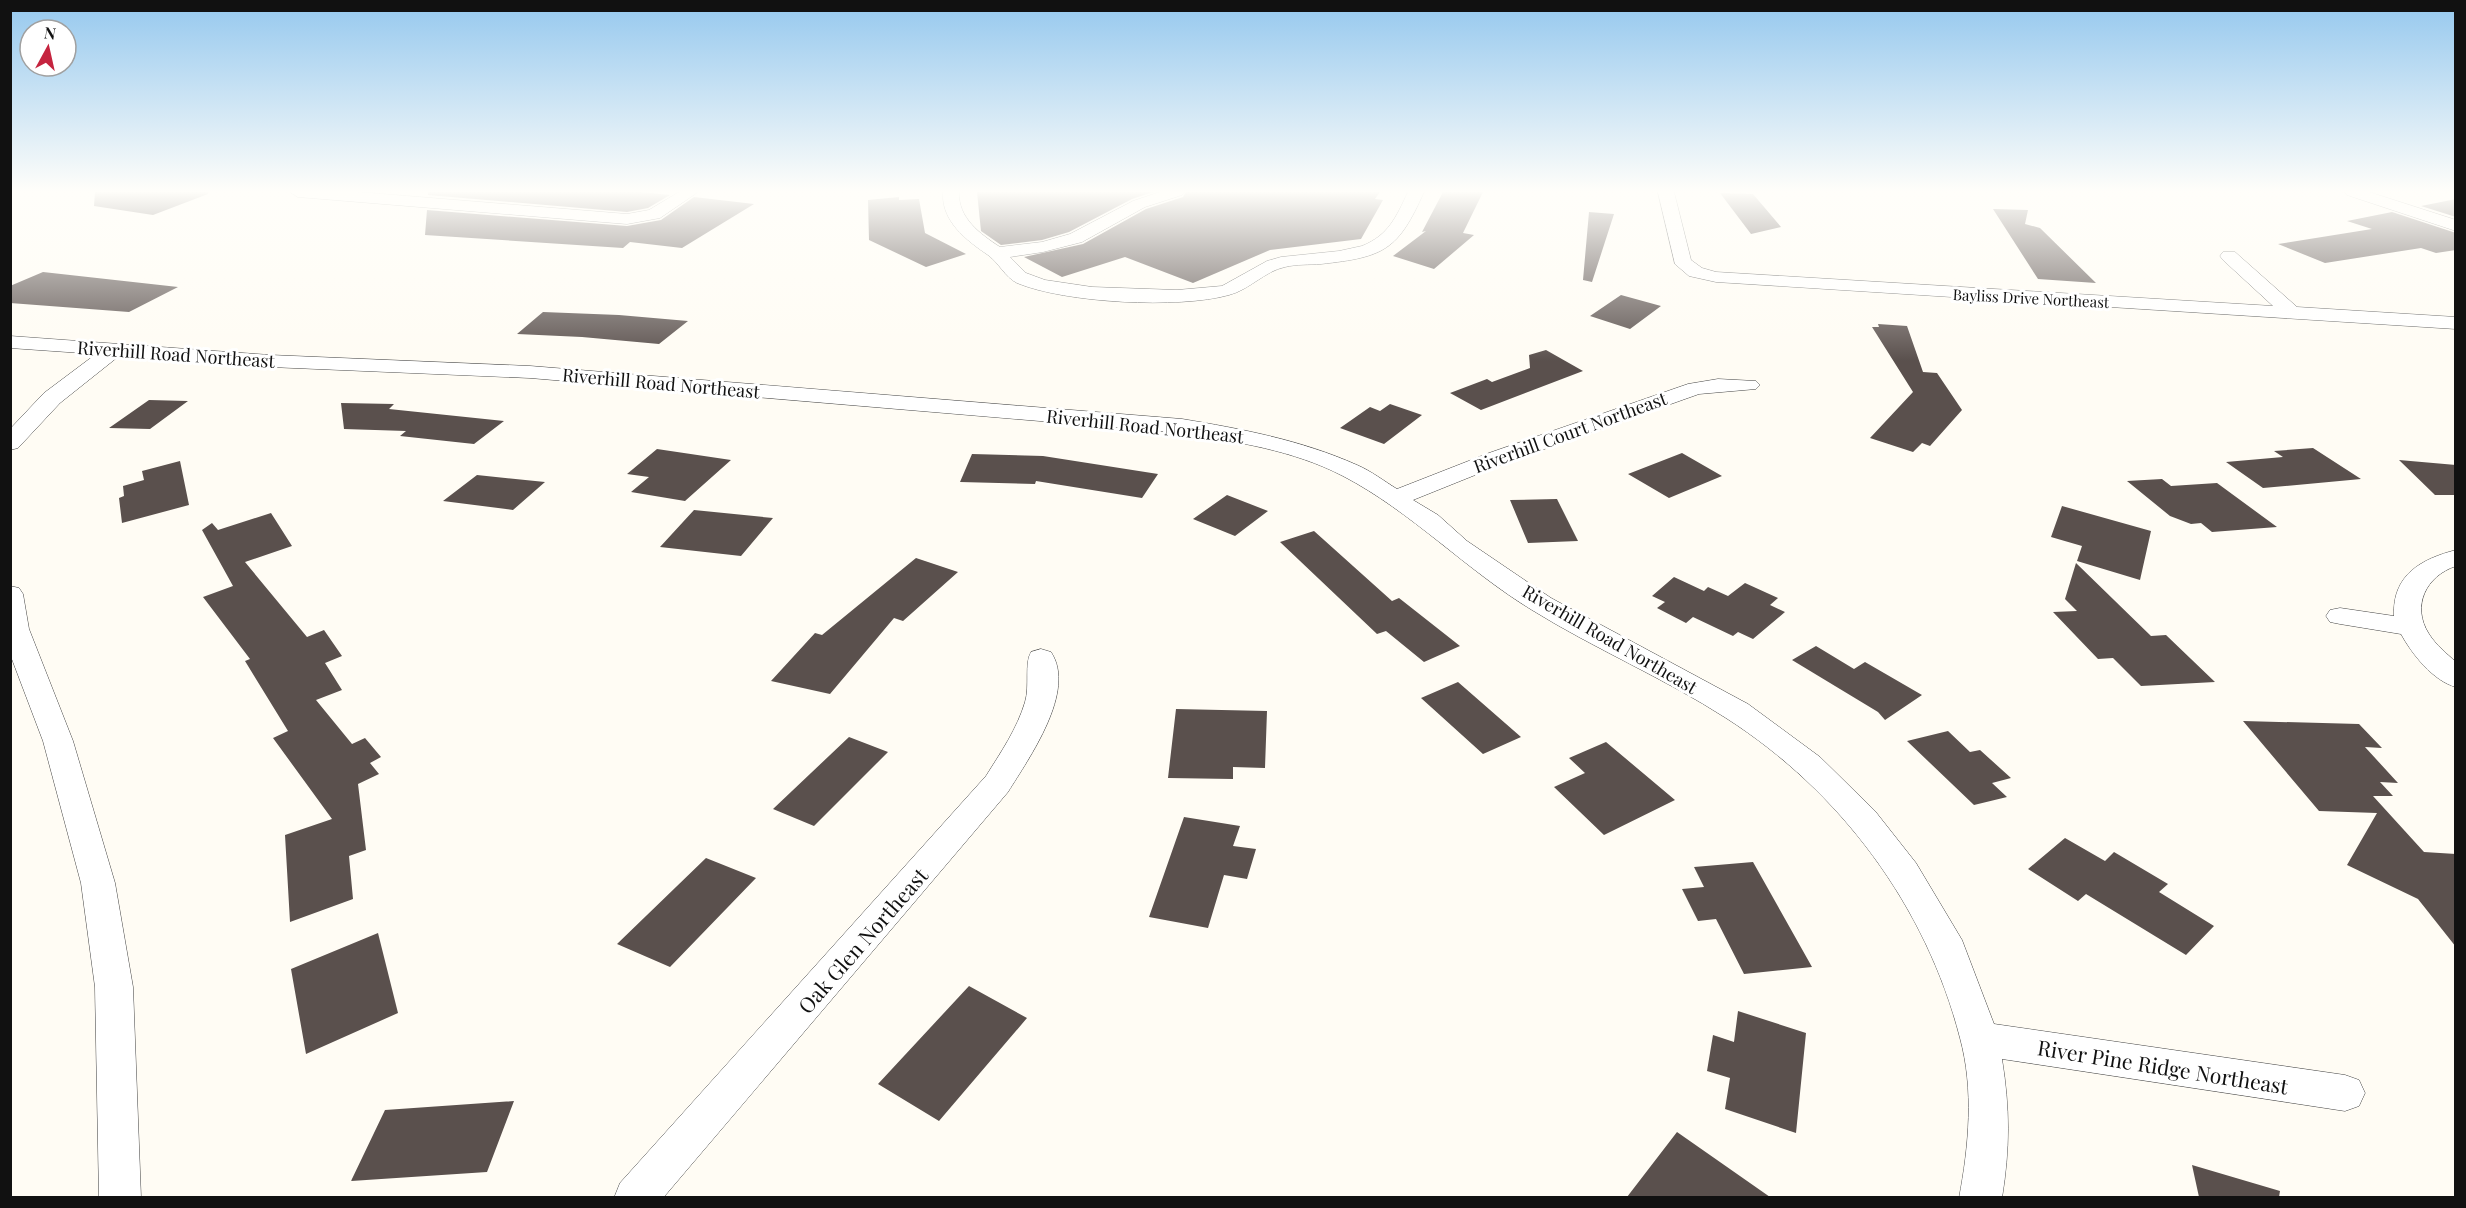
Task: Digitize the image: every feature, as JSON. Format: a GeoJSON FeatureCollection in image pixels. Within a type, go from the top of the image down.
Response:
{"type":"FeatureCollection","features":[{"type":"Feature","properties":{"kind":"street"},"geometry":{"type":"LineString","coordinates":[[989,248],[997,253],[1022,278],[1067,290],[1186,296],[1220,292],[1245,282],[1271,265],[1348,254],[1368,248]]}},
{"type":"Feature","properties":{"kind":"street"},"geometry":{"type":"LineString","coordinates":[[997,253],[1032,248]]}},
{"type":"Feature","properties":{"kind":"street","name":"Bayliss Drive Northeast"},"geometry":{"type":"LineString","coordinates":[[1679,248],[1689,275],[1737,280],[2456,323]]}},
{"type":"Feature","properties":{"kind":"street"},"geometry":{"type":"LineString","coordinates":[[2229,256],[2293,314]]}},
{"type":"Feature","properties":{"kind":"street","name":"Riverhill Road Northeast"},"geometry":{"type":"LineString","coordinates":[[10,342],[270,361],[554,374],[1182,426],[1254,438],[1304,452],[1351,471],[1429,520],[1458,546],[1541,604],[1737,711],[1809,765],[1863,819],[1904,872],[1944,940],[1980,1039],[1988,1096],[1988,1153],[1980,1197]]}},
{"type":"Feature","properties":{"kind":"street"},"geometry":{"type":"LineString","coordinates":[[10,444],[52,398],[114,350]]}},
{"type":"Feature","properties":{"kind":"street","name":"Riverhill Court Northeast"},"geometry":{"type":"LineString","coordinates":[[1396,498],[1497,458],[1695,388],[1749,385]]}},
{"type":"Feature","properties":{"kind":"street"},"geometry":{"type":"LineString","coordinates":[[2456,558],[2434,564],[2417,577],[2408,596],[2406,610],[2410,627],[2437,662],[2456,678]]}},
{"type":"Feature","properties":{"kind":"street"},"geometry":{"type":"LineString","coordinates":[[10,594],[15,629],[58,741],[98,884],[114,987],[120,1197]]}},
{"type":"Feature","properties":{"kind":"street"},"geometry":{"type":"LineString","coordinates":[[2340,616],[2410,627]]}},
{"type":"Feature","properties":{"kind":"street","name":"Oak Glen Northeast"},"geometry":{"type":"LineString","coordinates":[[635,1197],[997,784],[1017,751],[1037,710],[1043,685],[1041,658]]}},
{"type":"Feature","properties":{"kind":"street","name":"River Pine Ridge Northeast"},"geometry":{"type":"LineString","coordinates":[[1980,1039],[2345,1093]]}},
{"type":"Feature","properties":{"kind":"building"},"geometry":{"type":"Polygon","coordinates":[[[887,248],[955,248],[966,254],[926,267],[887,248]]]}},
{"type":"Feature","properties":{"kind":"building"},"geometry":{"type":"Polygon","coordinates":[[[1063,248],[1283,248],[1270,250],[1193,283],[1125,257],[1062,277],[1024,257],[1063,248]]]}},
{"type":"Feature","properties":{"kind":"building"},"geometry":{"type":"Polygon","coordinates":[[[1403,248],[1458,248],[1434,269],[1393,256],[1403,248]]]}},
{"type":"Feature","properties":{"kind":"building"},"geometry":{"type":"Polygon","coordinates":[[[1586,248],[1603,248],[1592,282],[1583,280],[1586,248]]]}},
{"type":"Feature","properties":{"kind":"building"},"geometry":{"type":"Polygon","coordinates":[[[2018,248],[2061,248],[2096,283],[2038,279],[2018,248]]]}},
{"type":"Feature","properties":{"kind":"building"},"geometry":{"type":"Polygon","coordinates":[[[2289,248],[2419,248],[2325,263],[2289,248]]]}},
{"type":"Feature","properties":{"kind":"building"},"geometry":{"type":"Polygon","coordinates":[[[2422,248],[2456,248],[2456,250],[2436,253],[2422,248]]]}},
{"type":"Feature","properties":{"kind":"building"},"geometry":{"type":"Polygon","coordinates":[[[43,272],[178,287],[129,312],[10,303],[10,286],[43,272]]]}},
{"type":"Feature","properties":{"kind":"building"},"geometry":{"type":"Polygon","coordinates":[[[1621,295],[1661,306],[1630,329],[1590,316],[1621,295]]]}},
{"type":"Feature","properties":{"kind":"building"},"geometry":{"type":"Polygon","coordinates":[[[543,312],[688,321],[659,344],[517,334],[543,312]]]}},
{"type":"Feature","properties":{"kind":"building"},"geometry":{"type":"Polygon","coordinates":[[[1878,324],[1907,326],[1923,372],[1937,373],[1962,410],[1930,446],[1922,443],[1913,452],[1870,438],[1913,392],[1872,327],[1879,327],[1878,324]]]}},
{"type":"Feature","properties":{"kind":"building"},"geometry":{"type":"Polygon","coordinates":[[[1546,350],[1583,371],[1481,410],[1450,393],[1487,379],[1492,382],[1530,368],[1529,355],[1546,350]]]}},
{"type":"Feature","properties":{"kind":"building"},"geometry":{"type":"Polygon","coordinates":[[[149,400],[188,401],[150,429],[109,428],[149,400]]]}},
{"type":"Feature","properties":{"kind":"building"},"geometry":{"type":"Polygon","coordinates":[[[341,403],[394,404],[389,409],[504,421],[474,444],[400,436],[406,431],[344,429],[341,403]]]}},
{"type":"Feature","properties":{"kind":"building"},"geometry":{"type":"Polygon","coordinates":[[[1390,404],[1422,415],[1384,444],[1340,428],[1370,407],[1380,411],[1390,404]]]}},
{"type":"Feature","properties":{"kind":"building"},"geometry":{"type":"Polygon","coordinates":[[[2313,448],[2361,479],[2263,488],[2226,462],[2283,457],[2274,451],[2313,448]]]}},
{"type":"Feature","properties":{"kind":"building"},"geometry":{"type":"Polygon","coordinates":[[[657,449],[731,460],[685,501],[631,492],[649,477],[627,474],[657,449]]]}},
{"type":"Feature","properties":{"kind":"building"},"geometry":{"type":"Polygon","coordinates":[[[1682,453],[1722,476],[1669,498],[1628,474],[1682,453]]]}},
{"type":"Feature","properties":{"kind":"building"},"geometry":{"type":"Polygon","coordinates":[[[972,454],[1043,456],[1158,474],[1142,498],[1036,481],[1035,484],[960,482],[972,454]]]}},
{"type":"Feature","properties":{"kind":"building"},"geometry":{"type":"Polygon","coordinates":[[[2399,460],[2456,465],[2456,495],[2435,495],[2399,460]]]}},
{"type":"Feature","properties":{"kind":"building"},"geometry":{"type":"Polygon","coordinates":[[[180,461],[189,505],[122,523],[119,498],[124,496],[123,486],[144,480],[142,471],[180,461]]]}},
{"type":"Feature","properties":{"kind":"building"},"geometry":{"type":"Polygon","coordinates":[[[477,475],[545,482],[513,510],[443,501],[477,475]]]}},
{"type":"Feature","properties":{"kind":"building"},"geometry":{"type":"Polygon","coordinates":[[[2162,479],[2171,486],[2217,483],[2277,527],[2212,532],[2201,523],[2191,524],[2170,516],[2127,481],[2162,479]]]}},
{"type":"Feature","properties":{"kind":"building"},"geometry":{"type":"Polygon","coordinates":[[[1227,495],[1268,511],[1235,536],[1193,519],[1227,495]]]}},
{"type":"Feature","properties":{"kind":"building"},"geometry":{"type":"Polygon","coordinates":[[[1557,499],[1578,541],[1528,543],[1510,500],[1557,499]]]}},
{"type":"Feature","properties":{"kind":"building"},"geometry":{"type":"Polygon","coordinates":[[[2062,506],[2151,531],[2140,580],[2077,561],[2082,546],[2051,537],[2062,506]]]}},
{"type":"Feature","properties":{"kind":"building"},"geometry":{"type":"Polygon","coordinates":[[[694,510],[773,518],[741,556],[660,547],[694,510]]]}},
{"type":"Feature","properties":{"kind":"building"},"geometry":{"type":"Polygon","coordinates":[[[271,513],[292,546],[245,562],[307,637],[324,630],[342,656],[325,663],[342,690],[316,700],[352,744],[365,738],[381,757],[370,763],[379,774],[358,784],[366,850],[349,856],[353,899],[290,922],[285,835],[332,819],[273,738],[288,731],[245,661],[250,659],[203,597],[233,586],[202,530],[212,523],[218,530],[271,513]]]}},
{"type":"Feature","properties":{"kind":"building"},"geometry":{"type":"Polygon","coordinates":[[[1314,531],[1392,601],[1399,598],[1460,646],[1424,662],[1386,631],[1377,634],[1280,542],[1314,531]]]}},
{"type":"Feature","properties":{"kind":"building"},"geometry":{"type":"Polygon","coordinates":[[[916,558],[958,572],[903,621],[894,618],[830,694],[771,681],[815,633],[822,635],[916,558]]]}},
{"type":"Feature","properties":{"kind":"building"},"geometry":{"type":"Polygon","coordinates":[[[2076,563],[2151,636],[2166,635],[2215,682],[2141,686],[2113,658],[2098,659],[2053,612],[2077,611],[2065,599],[2076,563]]]}},
{"type":"Feature","properties":{"kind":"building"},"geometry":{"type":"Polygon","coordinates":[[[1674,577],[1704,591],[1708,587],[1728,596],[1745,583],[1778,598],[1770,605],[1785,612],[1753,639],[1738,632],[1733,636],[1693,617],[1686,623],[1657,608],[1665,602],[1652,596],[1674,577]]]}},
{"type":"Feature","properties":{"kind":"building"},"geometry":{"type":"Polygon","coordinates":[[[1816,646],[1854,669],[1865,662],[1922,695],[1885,720],[1878,712],[1792,660],[1816,646]]]}},
{"type":"Feature","properties":{"kind":"building"},"geometry":{"type":"Polygon","coordinates":[[[1458,682],[1521,737],[1483,754],[1421,698],[1458,682]]]}},
{"type":"Feature","properties":{"kind":"building"},"geometry":{"type":"Polygon","coordinates":[[[1176,709],[1267,711],[1265,768],[1233,767],[1233,779],[1168,778],[1176,709]]]}},
{"type":"Feature","properties":{"kind":"building"},"geometry":{"type":"Polygon","coordinates":[[[2243,721],[2359,724],[2382,748],[2365,747],[2398,783],[2380,782],[2393,796],[2373,796],[2424,852],[2456,854],[2456,947],[2418,899],[2347,865],[2377,813],[2319,811],[2243,721]]]}},
{"type":"Feature","properties":{"kind":"building"},"geometry":{"type":"Polygon","coordinates":[[[1948,731],[1970,752],[1980,750],[2011,778],[1992,783],[2007,797],[1974,805],[1907,741],[1948,731]]]}},
{"type":"Feature","properties":{"kind":"building"},"geometry":{"type":"Polygon","coordinates":[[[849,737],[888,752],[814,826],[773,809],[849,737]]]}},
{"type":"Feature","properties":{"kind":"building"},"geometry":{"type":"Polygon","coordinates":[[[1606,742],[1675,800],[1604,835],[1554,787],[1585,773],[1569,758],[1606,742]]]}},
{"type":"Feature","properties":{"kind":"building"},"geometry":{"type":"Polygon","coordinates":[[[1184,817],[1240,826],[1233,846],[1256,849],[1247,879],[1224,875],[1208,928],[1149,917],[1184,817]]]}},
{"type":"Feature","properties":{"kind":"building"},"geometry":{"type":"Polygon","coordinates":[[[2065,838],[2105,861],[2114,852],[2168,884],[2159,892],[2214,926],[2186,955],[2086,894],[2078,901],[2028,869],[2065,838]]]}},
{"type":"Feature","properties":{"kind":"building"},"geometry":{"type":"Polygon","coordinates":[[[706,858],[756,878],[670,967],[617,944],[706,858]]]}},
{"type":"Feature","properties":{"kind":"building"},"geometry":{"type":"Polygon","coordinates":[[[1753,862],[1812,967],[1744,974],[1716,919],[1698,921],[1682,889],[1704,887],[1694,867],[1753,862]]]}},
{"type":"Feature","properties":{"kind":"building"},"geometry":{"type":"Polygon","coordinates":[[[378,933],[398,1013],[306,1054],[291,969],[378,933]]]}},
{"type":"Feature","properties":{"kind":"building"},"geometry":{"type":"Polygon","coordinates":[[[969,986],[1027,1018],[939,1121],[878,1084],[969,986]]]}},
{"type":"Feature","properties":{"kind":"building"},"geometry":{"type":"Polygon","coordinates":[[[1738,1011],[1806,1033],[1796,1133],[1725,1109],[1730,1078],[1707,1071],[1713,1035],[1734,1042],[1738,1011]]]}},
{"type":"Feature","properties":{"kind":"building"},"geometry":{"type":"Polygon","coordinates":[[[514,1101],[487,1172],[351,1181],[385,1110],[514,1101]]]}},
{"type":"Feature","properties":{"kind":"building"},"geometry":{"type":"Polygon","coordinates":[[[1677,1132],[1770,1197],[1627,1197],[1677,1132]]]}},
{"type":"Feature","properties":{"kind":"building"},"geometry":{"type":"Polygon","coordinates":[[[2192,1165],[2280,1191],[2279,1197],[2199,1197],[2192,1165]]]}}]}
